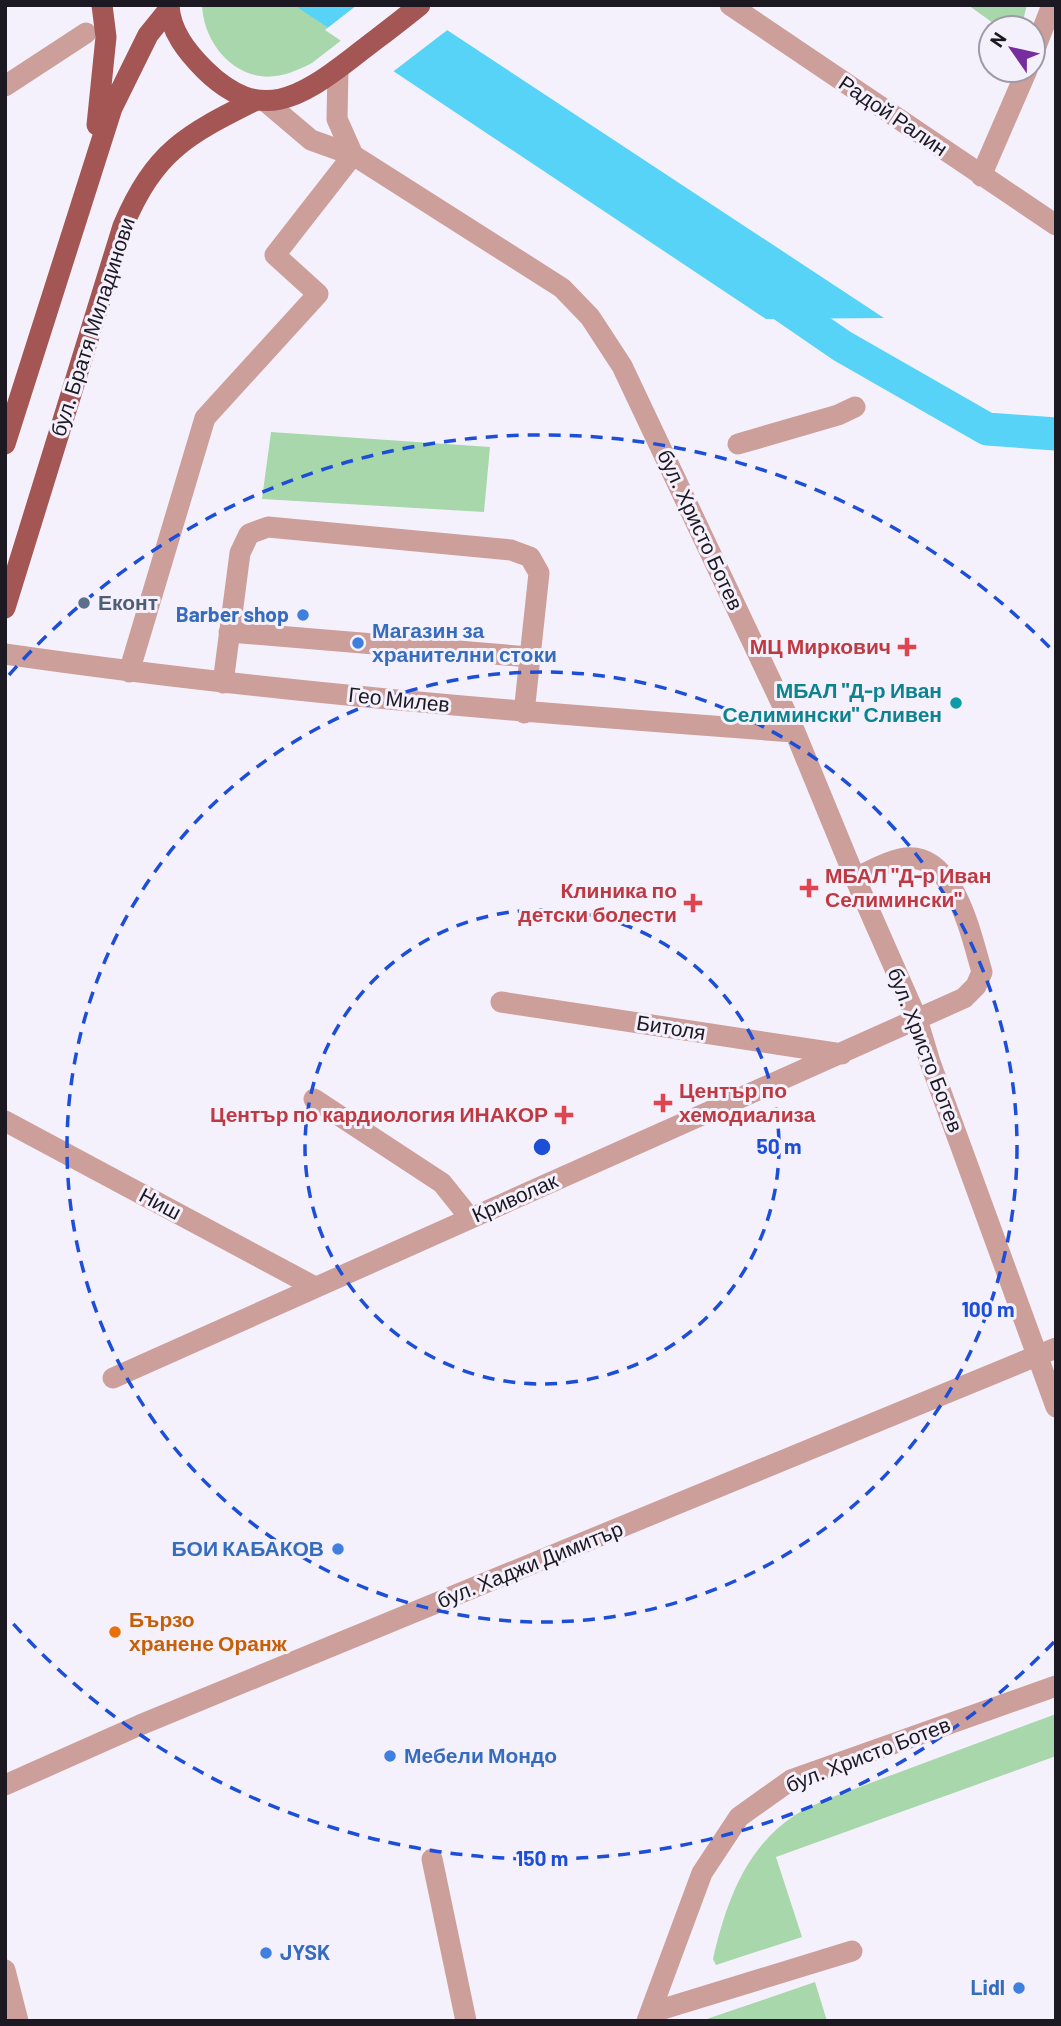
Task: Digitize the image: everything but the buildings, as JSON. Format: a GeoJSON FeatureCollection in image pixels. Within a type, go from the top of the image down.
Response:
{"type":"FeatureCollection","features":[{"type":"Feature","properties":{"kind":"main road"},"geometry":{"type":"LineString","coordinates":[[92,168],[106,37],[103,5]]}},
{"type":"Feature","properties":{"kind":"main road","name":"бул. Братя Миладинови"},"geometry":{"type":"LineString","coordinates":[[5,608],[131,208],[153,171],[183,139],[201,127],[260,101],[290,98],[304,92],[420,5]]}},
{"type":"Feature","properties":{"kind":"main road"},"geometry":{"type":"LineString","coordinates":[[5,444],[12,395],[112,108],[148,35],[169,7]]}},
{"type":"Feature","properties":{"kind":"main road"},"geometry":{"type":"LineString","coordinates":[[169,7],[176,33],[195,60],[209,74],[231,89],[260,101]]}},
{"type":"Feature","properties":{"kind":"street","name":"Радой Ралин"},"geometry":{"type":"LineString","coordinates":[[730,5],[1056,225]]}},
{"type":"Feature","properties":{"kind":"street"},"geometry":{"type":"LineString","coordinates":[[5,86],[86,33]]}},
{"type":"Feature","properties":{"kind":"street"},"geometry":{"type":"LineString","coordinates":[[129,672],[205,418],[317,294],[275,255],[354,155],[337,119],[342,66]]}},
{"type":"Feature","properties":{"kind":"street"},"geometry":{"type":"LineString","coordinates":[[981,176],[1021,84]]}},
{"type":"Feature","properties":{"kind":"street","name":"бул. Христо Ботев"},"geometry":{"type":"LineString","coordinates":[[260,101],[311,140],[354,155],[562,288],[590,317],[622,366],[795,732],[917,1019],[934,1074],[1047,1352],[1056,1407]]}},
{"type":"Feature","properties":{"kind":"street"},"geometry":{"type":"LineString","coordinates":[[738,444],[838,415],[855,407]]}},
{"type":"Feature","properties":{"kind":"street"},"geometry":{"type":"LineString","coordinates":[[223,683],[240,553],[249,534],[268,527],[511,550],[530,557],[539,573],[524,712]]}},
{"type":"Feature","properties":{"kind":"street"},"geometry":{"type":"LineString","coordinates":[[229,632],[530,657]]}},
{"type":"Feature","properties":{"kind":"street","name":"Гео Милев"},"geometry":{"type":"LineString","coordinates":[[5,654],[223,683],[524,712],[795,732]]}},
{"type":"Feature","properties":{"kind":"street","name":"Криволак"},"geometry":{"type":"LineString","coordinates":[[113,1378],[842,1054],[964,998],[976,986],[982,972],[958,897],[947,878],[928,863],[916,859],[902,859],[855,878]]}},
{"type":"Feature","properties":{"kind":"street","name":"Битоля"},"geometry":{"type":"LineString","coordinates":[[501,1002],[842,1054]]}},
{"type":"Feature","properties":{"kind":"street"},"geometry":{"type":"LineString","coordinates":[[314,1099],[443,1183],[470,1218]]}},
{"type":"Feature","properties":{"kind":"street","name":"Ниш"},"geometry":{"type":"LineString","coordinates":[[5,1121],[315,1287]]}},
{"type":"Feature","properties":{"kind":"street","name":"бул. Хаджи Димитър"},"geometry":{"type":"LineString","coordinates":[[5,1784],[140,1725],[1047,1352]]}},
{"type":"Feature","properties":{"kind":"street","name":"бул. Христо Ботев"},"geometry":{"type":"LineString","coordinates":[[648,2017],[702,1874],[739,1817],[791,1780],[1056,1686]]}},
{"type":"Feature","properties":{"kind":"street"},"geometry":{"type":"LineString","coordinates":[[432,1858],[466,2021]]}},
{"type":"Feature","properties":{"kind":"street"},"geometry":{"type":"LineString","coordinates":[[648,2017],[852,1951]]}},
{"type":"Feature","properties":{"kind":"street"},"geometry":{"type":"LineString","coordinates":[[5,1970],[18,2021]]}},
{"type":"Feature","properties":{"kind":"green space"},"geometry":{"type":"Polygon","coordinates":[[[202,5],[387,5],[312,63],[287,74],[267,77],[248,73],[227,60],[207,29],[202,5]]]}},
{"type":"Feature","properties":{"kind":"green space"},"geometry":{"type":"Polygon","coordinates":[[[968,5],[1027,5],[1025,14],[981,14],[968,5]]]}},
{"type":"Feature","properties":{"kind":"green space"},"geometry":{"type":"Polygon","coordinates":[[[271,432],[490,447],[484,512],[262,499],[271,432]]]}},
{"type":"Feature","properties":{"kind":"green space"},"geometry":{"type":"Polygon","coordinates":[[[1056,1714],[1056,1756],[776,1857],[802,1937],[716,1965],[713,1959],[718,1938],[740,1878],[763,1844],[795,1815],[830,1798],[1056,1714]]]}},
{"type":"Feature","properties":{"kind":"green space"},"geometry":{"type":"Polygon","coordinates":[[[815,1982],[827,2021],[701,2021],[815,1982]]]}},
{"type":"Feature","properties":{"kind":"water"},"geometry":{"type":"Polygon","coordinates":[[[294,5],[409,5],[884,318],[766,319],[294,5]]]}},
{"type":"Feature","properties":{"kind":"pier"},"geometry":{"type":"Polygon","coordinates":[[[357,5],[415,5],[450,28],[390,74],[325,30],[357,5]]]}},
{"type":"Feature","properties":{"kind":"waterway"},"geometry":{"type":"LineString","coordinates":[[765,293],[842,346],[987,429],[1056,434]]}},
{"type":"Feature","properties":{"kind":"place","name":"Еконт"},"geometry":{"type":"Point","coordinates":[84,603]}},
{"type":"Feature","properties":{"kind":"place","name":"Barber shop"},"geometry":{"type":"Point","coordinates":[303,615]}},
{"type":"Feature","properties":{"kind":"place","name":"Магазин за хранителни стоки"},"geometry":{"type":"Point","coordinates":[358,643]}},
{"type":"Feature","properties":{"kind":"place","name":"МЦ Миркович"},"geometry":{"type":"Point","coordinates":[907,647]}},
{"type":"Feature","properties":{"kind":"place","name":"МБАЛ \"Д-р Иван Селимински\" Сливен"},"geometry":{"type":"Point","coordinates":[956,703]}},
{"type":"Feature","properties":{"kind":"place","name":"МБАЛ \"Д-р Иван Селимински\""},"geometry":{"type":"Point","coordinates":[809,888]}},
{"type":"Feature","properties":{"kind":"place","name":"Клиника по детски болести"},"geometry":{"type":"Point","coordinates":[693,903]}},
{"type":"Feature","properties":{"kind":"place","name":"Център по хемодиализа"},"geometry":{"type":"Point","coordinates":[663,1103]}},
{"type":"Feature","properties":{"kind":"place","name":"Център по кардиология ИНАКОР"},"geometry":{"type":"Point","coordinates":[564,1115]}},
{"type":"Feature","properties":{"kind":"place","name":"БОИ КАБАКОВ"},"geometry":{"type":"Point","coordinates":[338,1549]}},
{"type":"Feature","properties":{"kind":"place","name":"Бързо хранене Оранж"},"geometry":{"type":"Point","coordinates":[115,1632]}},
{"type":"Feature","properties":{"kind":"place","name":"Мебели Мондо"},"geometry":{"type":"Point","coordinates":[390,1756]}},
{"type":"Feature","properties":{"kind":"place","name":"JYSK"},"geometry":{"type":"Point","coordinates":[266,1953]}},
{"type":"Feature","properties":{"kind":"place","name":"Lidl"},"geometry":{"type":"Point","coordinates":[1019,1988]}}]}
